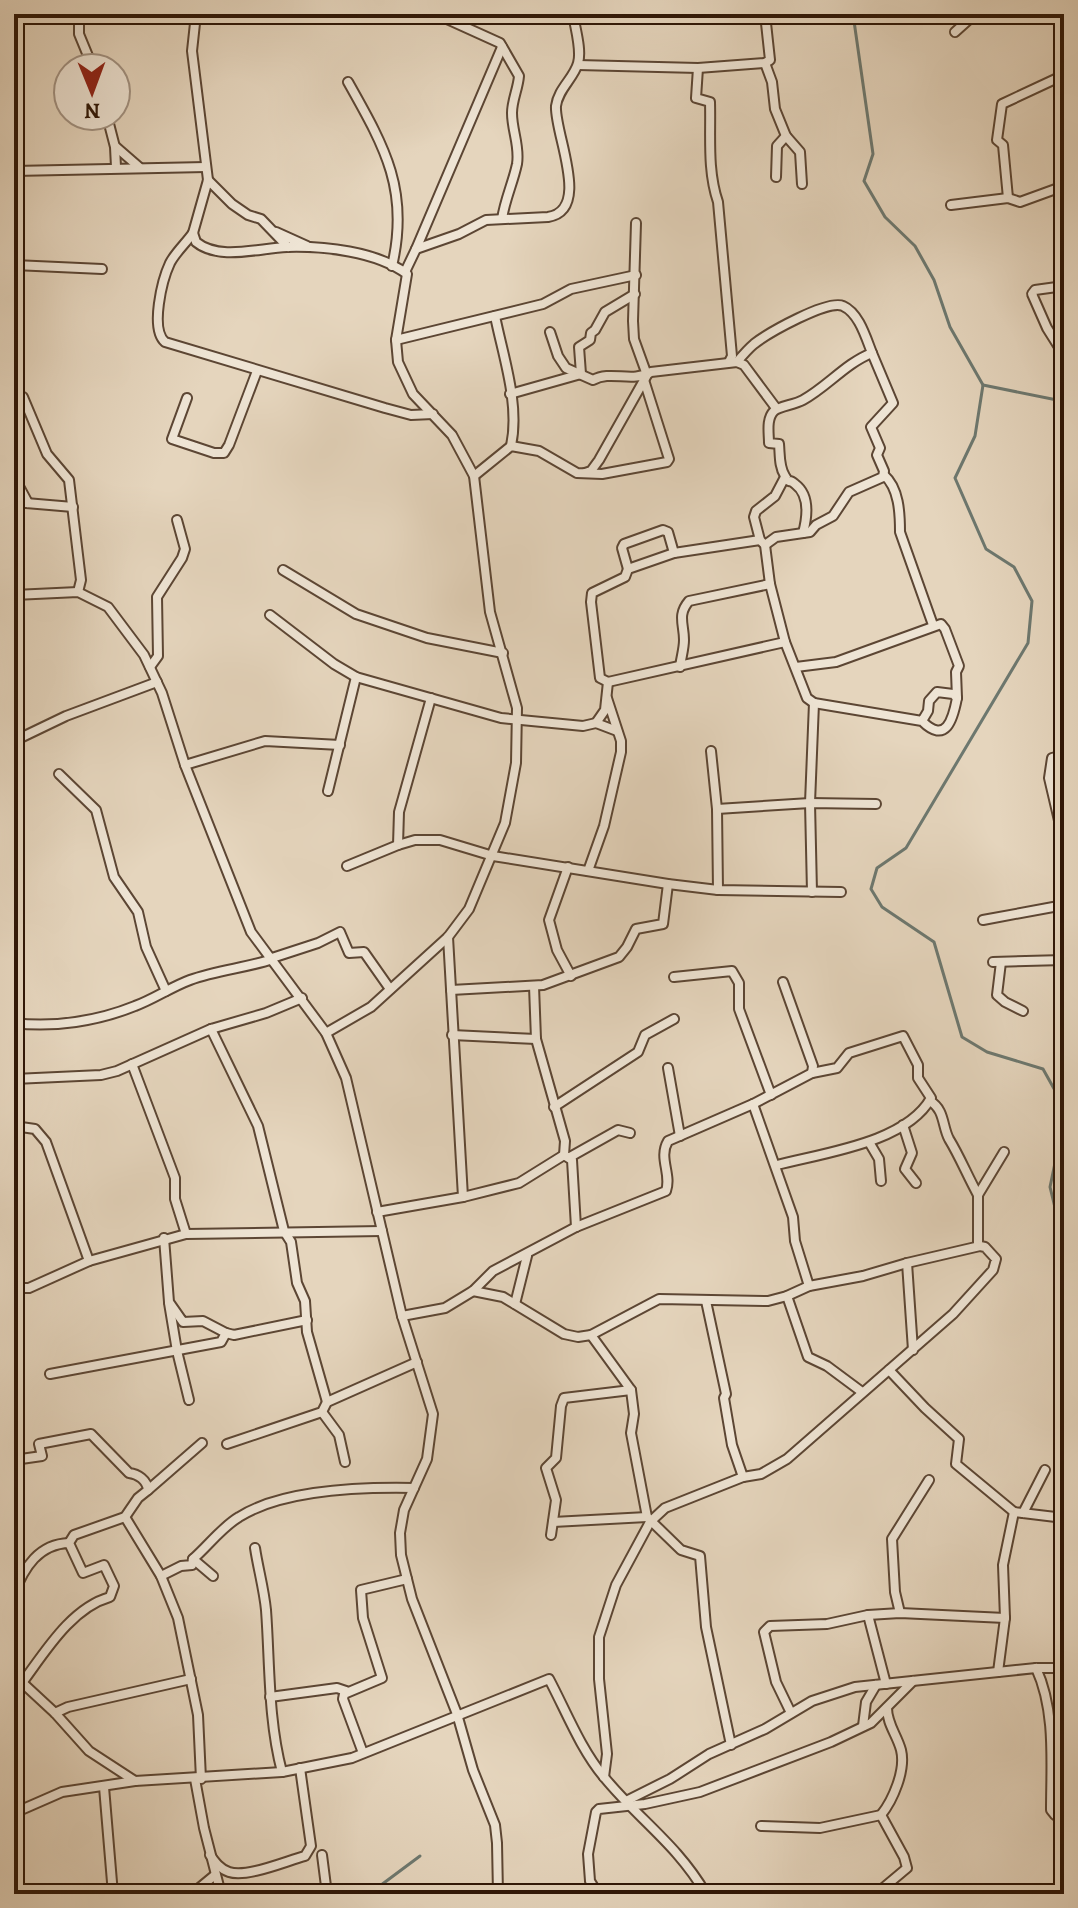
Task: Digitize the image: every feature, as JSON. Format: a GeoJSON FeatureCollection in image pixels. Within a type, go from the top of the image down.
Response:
{"type":"FeatureCollection","features":[{"type":"Feature","properties":{"kind":"street"},"geometry":{"type":"LineString","coordinates":[[79,14],[79,34],[86,52]]}},
{"type":"Feature","properties":{"kind":"street"},"geometry":{"type":"LineString","coordinates":[[196,14],[192,51],[208,180],[193,233],[170,262],[161,290],[160,338],[257,371],[385,408],[411,415],[433,414]]}},
{"type":"Feature","properties":{"kind":"street"},"geometry":{"type":"LineString","coordinates":[[436,14],[503,46],[519,76],[511,117],[518,145],[517,163],[502,219]]}},
{"type":"Feature","properties":{"kind":"street"},"geometry":{"type":"LineString","coordinates":[[416,249],[459,234],[486,220],[557,216],[563,211],[567,203],[569,170],[557,121],[556,102],[578,65],[573,14]]}},
{"type":"Feature","properties":{"kind":"street"},"geometry":{"type":"LineString","coordinates":[[578,65],[698,68],[765,63],[770,60],[765,14]]}},
{"type":"Feature","properties":{"kind":"street"},"geometry":{"type":"LineString","coordinates":[[955,32],[975,14]]}},
{"type":"Feature","properties":{"kind":"street"},"geometry":{"type":"LineString","coordinates":[[326,1033],[371,1007],[448,937],[469,909],[505,823],[516,763],[517,708],[490,612],[474,476],[452,435],[413,394],[398,362],[396,340],[407,277],[405,272],[503,46]]}},
{"type":"Feature","properties":{"kind":"street"},"geometry":{"type":"LineString","coordinates":[[765,63],[772,82],[775,109],[786,136],[800,152],[802,184]]}},
{"type":"Feature","properties":{"kind":"street"},"geometry":{"type":"LineString","coordinates":[[698,68],[696,98],[710,102],[709,146],[718,202],[733,362]]}},
{"type":"Feature","properties":{"kind":"street"},"geometry":{"type":"LineString","coordinates":[[1064,75],[1002,104],[997,140],[1003,145],[1008,198],[1012,202],[1064,186]]}},
{"type":"Feature","properties":{"kind":"street"},"geometry":{"type":"LineString","coordinates":[[348,82],[381,142],[390,166],[399,216],[392,266]]}},
{"type":"Feature","properties":{"kind":"street"},"geometry":{"type":"LineString","coordinates":[[111,132],[116,167]]}},
{"type":"Feature","properties":{"kind":"street"},"geometry":{"type":"LineString","coordinates":[[776,177],[777,146],[786,136]]}},
{"type":"Feature","properties":{"kind":"street"},"geometry":{"type":"LineString","coordinates":[[115,147],[140,168]]}},
{"type":"Feature","properties":{"kind":"street"},"geometry":{"type":"LineString","coordinates":[[14,171],[206,167]]}},
{"type":"Feature","properties":{"kind":"street"},"geometry":{"type":"LineString","coordinates":[[208,180],[232,204],[248,215],[261,219],[288,247]]}},
{"type":"Feature","properties":{"kind":"street"},"geometry":{"type":"LineString","coordinates":[[951,205],[1008,198]]}},
{"type":"Feature","properties":{"kind":"street"},"geometry":{"type":"LineString","coordinates":[[511,446],[539,451],[577,473],[602,474],[669,461],[634,339],[636,223]]}},
{"type":"Feature","properties":{"kind":"street"},"geometry":{"type":"LineString","coordinates":[[275,231],[310,248]]}},
{"type":"Feature","properties":{"kind":"street"},"geometry":{"type":"LineString","coordinates":[[193,233],[196,242],[210,250],[288,247],[342,249],[405,272]]}},
{"type":"Feature","properties":{"kind":"street"},"geometry":{"type":"LineString","coordinates":[[14,265],[102,269]]}},
{"type":"Feature","properties":{"kind":"street"},"geometry":{"type":"LineString","coordinates":[[396,340],[543,304],[571,289],[636,275]]}},
{"type":"Feature","properties":{"kind":"street"},"geometry":{"type":"LineString","coordinates":[[1064,286],[1035,290],[1032,294],[1047,328],[1064,355]]}},
{"type":"Feature","properties":{"kind":"street"},"geometry":{"type":"LineString","coordinates":[[581,374],[579,347],[590,340],[591,333],[605,312],[635,294]]}},
{"type":"Feature","properties":{"kind":"street"},"geometry":{"type":"LineString","coordinates":[[584,473],[591,471],[599,460],[651,372],[725,365],[777,329],[832,304],[844,307],[854,315],[893,403],[871,427],[880,448],[877,455],[884,475],[892,481],[902,519],[900,532],[933,625]]}},
{"type":"Feature","properties":{"kind":"street"},"geometry":{"type":"LineString","coordinates":[[474,476],[511,446],[514,425],[495,316]]}},
{"type":"Feature","properties":{"kind":"street"},"geometry":{"type":"LineString","coordinates":[[550,332],[558,356],[566,368],[595,381],[603,376],[615,375],[624,379],[645,378]]}},
{"type":"Feature","properties":{"kind":"street"},"geometry":{"type":"LineString","coordinates":[[803,533],[808,514],[803,494],[794,482],[785,477],[780,466],[779,444],[769,443],[769,419],[776,408],[804,399],[836,379],[860,358],[872,353]]}},
{"type":"Feature","properties":{"kind":"street"},"geometry":{"type":"LineString","coordinates":[[733,362],[744,365],[776,408]]}},
{"type":"Feature","properties":{"kind":"street"},"geometry":{"type":"LineString","coordinates":[[187,398],[172,439],[214,453],[224,453],[257,371]]}},
{"type":"Feature","properties":{"kind":"street"},"geometry":{"type":"LineString","coordinates":[[510,394],[581,374]]}},
{"type":"Feature","properties":{"kind":"street"},"geometry":{"type":"LineString","coordinates":[[23,397],[47,454],[69,480],[81,580],[78,592]]}},
{"type":"Feature","properties":{"kind":"street"},"geometry":{"type":"LineString","coordinates":[[628,569],[674,553],[762,542],[810,532],[830,518],[849,492],[884,475]]}},
{"type":"Feature","properties":{"kind":"street"},"geometry":{"type":"LineString","coordinates":[[14,477],[18,503],[73,507]]}},
{"type":"Feature","properties":{"kind":"street"},"geometry":{"type":"LineString","coordinates":[[785,477],[775,496],[755,514],[785,642],[807,698],[814,703],[922,721],[938,731],[948,727],[954,718],[956,672],[959,666],[941,624],[836,662],[796,667]]}},
{"type":"Feature","properties":{"kind":"street"},"geometry":{"type":"LineString","coordinates":[[150,667],[158,656],[159,590],[172,577],[185,549],[177,520]]}},
{"type":"Feature","properties":{"kind":"street"},"geometry":{"type":"LineString","coordinates":[[674,553],[668,532],[663,530],[624,544],[622,548],[628,569],[625,577],[592,593],[600,678],[608,682],[785,642]]}},
{"type":"Feature","properties":{"kind":"street"},"geometry":{"type":"LineString","coordinates":[[283,570],[356,614],[427,638],[503,653]]}},
{"type":"Feature","properties":{"kind":"street"},"geometry":{"type":"LineString","coordinates":[[680,667],[684,638],[680,619],[689,601],[770,584]]}},
{"type":"Feature","properties":{"kind":"street"},"geometry":{"type":"LineString","coordinates":[[14,595],[78,592],[108,607],[144,655],[251,932],[326,1033],[346,1078],[402,1316],[433,1414],[427,1459],[404,1510],[400,1533],[407,1579],[495,1825],[498,1894]]}},
{"type":"Feature","properties":{"kind":"street"},"geometry":{"type":"LineString","coordinates":[[270,615],[356,677],[501,718],[583,726],[596,723],[617,731]]}},
{"type":"Feature","properties":{"kind":"street"},"geometry":{"type":"LineString","coordinates":[[328,791],[356,677]]}},
{"type":"Feature","properties":{"kind":"street"},"geometry":{"type":"LineString","coordinates":[[14,741],[66,716],[157,682]]}},
{"type":"Feature","properties":{"kind":"street"},"geometry":{"type":"LineString","coordinates":[[596,723],[605,710],[608,682]]}},
{"type":"Feature","properties":{"kind":"street"},"geometry":{"type":"LineString","coordinates":[[922,721],[931,696],[937,692],[957,698]]}},
{"type":"Feature","properties":{"kind":"street"},"geometry":{"type":"LineString","coordinates":[[398,845],[399,812],[431,698]]}},
{"type":"Feature","properties":{"kind":"street"},"geometry":{"type":"LineString","coordinates":[[588,871],[604,826],[621,752],[607,698]]}},
{"type":"Feature","properties":{"kind":"street"},"geometry":{"type":"LineString","coordinates":[[812,892],[810,803],[814,703]]}},
{"type":"Feature","properties":{"kind":"street"},"geometry":{"type":"LineString","coordinates":[[185,765],[265,741],[340,745]]}},
{"type":"Feature","properties":{"kind":"street"},"geometry":{"type":"LineString","coordinates":[[711,751],[717,809],[718,890]]}},
{"type":"Feature","properties":{"kind":"street"},"geometry":{"type":"LineString","coordinates":[[1064,755],[1052,758],[1049,778],[1064,842]]}},
{"type":"Feature","properties":{"kind":"street"},"geometry":{"type":"LineString","coordinates":[[59,774],[96,810],[114,877],[138,912],[146,947],[166,991]]}},
{"type":"Feature","properties":{"kind":"street"},"geometry":{"type":"LineString","coordinates":[[717,809],[810,803],[876,804]]}},
{"type":"Feature","properties":{"kind":"street"},"geometry":{"type":"LineString","coordinates":[[347,866],[415,840],[440,840],[493,856],[668,884],[718,890],[841,892]]}},
{"type":"Feature","properties":{"kind":"street"},"geometry":{"type":"LineString","coordinates":[[568,867],[549,920],[557,950],[571,976]]}},
{"type":"Feature","properties":{"kind":"street"},"geometry":{"type":"LineString","coordinates":[[451,990],[534,986],[571,976],[619,957],[636,929],[663,924],[668,884]]}},
{"type":"Feature","properties":{"kind":"street"},"geometry":{"type":"LineString","coordinates":[[983,920],[1064,905]]}},
{"type":"Feature","properties":{"kind":"street"},"geometry":{"type":"LineString","coordinates":[[14,1013],[15,1023],[100,1018],[137,1006],[210,973],[240,970],[318,943],[340,932],[349,953],[364,952],[390,989]]}},
{"type":"Feature","properties":{"kind":"street"},"geometry":{"type":"LineString","coordinates":[[448,937],[463,1197]]}},
{"type":"Feature","properties":{"kind":"street"},"geometry":{"type":"LineString","coordinates":[[1023,1011],[997,995],[997,962],[1064,960]]}},
{"type":"Feature","properties":{"kind":"street"},"geometry":{"type":"LineString","coordinates":[[674,977],[732,971],[739,983],[739,1009],[771,1095]]}},
{"type":"Feature","properties":{"kind":"street"},"geometry":{"type":"LineString","coordinates":[[783,982],[813,1066],[812,1073]]}},
{"type":"Feature","properties":{"kind":"street"},"geometry":{"type":"LineString","coordinates":[[534,986],[536,1039],[565,1141],[576,1227]]}},
{"type":"Feature","properties":{"kind":"street"},"geometry":{"type":"LineString","coordinates":[[14,1079],[101,1075],[211,1029],[266,1013],[302,998]]}},
{"type":"Feature","properties":{"kind":"street"},"geometry":{"type":"LineString","coordinates":[[554,1107],[638,1052],[645,1035],[674,1019]]}},
{"type":"Feature","properties":{"kind":"street"},"geometry":{"type":"LineString","coordinates":[[211,1029],[258,1126],[284,1231],[291,1242],[297,1283],[305,1301],[313,1356],[327,1402]]}},
{"type":"Feature","properties":{"kind":"street"},"geometry":{"type":"LineString","coordinates":[[452,1035],[536,1039]]}},
{"type":"Feature","properties":{"kind":"street"},"geometry":{"type":"LineString","coordinates":[[402,1316],[445,1308],[473,1291],[493,1271],[527,1256],[576,1227],[666,1191],[664,1148],[668,1141],[753,1104],[812,1073],[837,1068],[849,1053],[903,1036],[918,1065],[918,1078],[930,1094],[930,1101],[903,1125],[869,1142],[777,1165]]}},
{"type":"Feature","properties":{"kind":"street"},"geometry":{"type":"LineString","coordinates":[[132,1064],[175,1178],[175,1199],[186,1234]]}},
{"type":"Feature","properties":{"kind":"street"},"geometry":{"type":"LineString","coordinates":[[668,1068],[680,1136]]}},
{"type":"Feature","properties":{"kind":"street"},"geometry":{"type":"LineString","coordinates":[[930,1101],[946,1123],[947,1135],[960,1153],[959,1162],[978,1195],[978,1246]]}},
{"type":"Feature","properties":{"kind":"street"},"geometry":{"type":"LineString","coordinates":[[753,1104],[777,1165],[809,1286]]}},
{"type":"Feature","properties":{"kind":"street"},"geometry":{"type":"LineString","coordinates":[[903,1125],[912,1153],[905,1169],[916,1183]]}},
{"type":"Feature","properties":{"kind":"street"},"geometry":{"type":"LineString","coordinates":[[14,1126],[35,1129],[46,1142],[89,1261]]}},
{"type":"Feature","properties":{"kind":"street"},"geometry":{"type":"LineString","coordinates":[[377,1212],[463,1197],[519,1183],[618,1130],[630,1133]]}},
{"type":"Feature","properties":{"kind":"street"},"geometry":{"type":"LineString","coordinates":[[869,1142],[879,1159],[881,1181]]}},
{"type":"Feature","properties":{"kind":"street"},"geometry":{"type":"LineString","coordinates":[[978,1195],[1004,1152]]}},
{"type":"Feature","properties":{"kind":"street"},"geometry":{"type":"LineString","coordinates":[[14,1288],[29,1288],[89,1261],[186,1234],[382,1231]]}},
{"type":"Feature","properties":{"kind":"street"},"geometry":{"type":"LineString","coordinates":[[164,1238],[169,1302],[189,1400]]}},
{"type":"Feature","properties":{"kind":"street"},"geometry":{"type":"LineString","coordinates":[[473,1291],[503,1297],[564,1334],[578,1337],[591,1335],[659,1299],[768,1301],[809,1286],[863,1276],[978,1246],[985,1247],[996,1259],[993,1270],[953,1314],[787,1459],[761,1474],[743,1477],[665,1508],[648,1520],[616,1585],[599,1637],[599,1679],[607,1754],[604,1777]]}},
{"type":"Feature","properties":{"kind":"street"},"geometry":{"type":"LineString","coordinates":[[515,1304],[527,1256]]}},
{"type":"Feature","properties":{"kind":"street"},"geometry":{"type":"LineString","coordinates":[[907,1263],[913,1350]]}},
{"type":"Feature","properties":{"kind":"street"},"geometry":{"type":"LineString","coordinates":[[787,1296],[808,1357],[827,1366],[862,1392]]}},
{"type":"Feature","properties":{"kind":"street"},"geometry":{"type":"LineString","coordinates":[[706,1301],[726,1394],[724,1398],[732,1445],[743,1477]]}},
{"type":"Feature","properties":{"kind":"street"},"geometry":{"type":"LineString","coordinates":[[169,1302],[183,1322],[203,1321],[234,1335],[307,1320]]}},
{"type":"Feature","properties":{"kind":"street"},"geometry":{"type":"LineString","coordinates":[[50,1374],[221,1342],[226,1333]]}},
{"type":"Feature","properties":{"kind":"street"},"geometry":{"type":"LineString","coordinates":[[591,1335],[631,1390],[634,1414],[631,1433],[648,1520],[681,1550],[701,1560],[706,1627],[731,1745]]}},
{"type":"Feature","properties":{"kind":"street"},"geometry":{"type":"LineString","coordinates":[[227,1444],[322,1412],[327,1402],[417,1362]]}},
{"type":"Feature","properties":{"kind":"street"},"geometry":{"type":"LineString","coordinates":[[889,1370],[955,1436],[956,1464],[1018,1512],[1064,1518]]}},
{"type":"Feature","properties":{"kind":"street"},"geometry":{"type":"LineString","coordinates":[[551,1535],[556,1500],[546,1468],[556,1458],[564,1398],[631,1390]]}},
{"type":"Feature","properties":{"kind":"street"},"geometry":{"type":"LineString","coordinates":[[322,1412],[339,1435],[345,1462]]}},
{"type":"Feature","properties":{"kind":"street"},"geometry":{"type":"LineString","coordinates":[[14,1460],[42,1456],[39,1444],[91,1434],[129,1473],[136,1474],[148,1484],[148,1490]]}},
{"type":"Feature","properties":{"kind":"street"},"geometry":{"type":"LineString","coordinates":[[69,1543],[74,1535],[125,1517],[138,1498],[202,1443]]}},
{"type":"Feature","properties":{"kind":"street"},"geometry":{"type":"LineString","coordinates":[[998,1672],[1005,1618],[1003,1565],[1018,1512],[1045,1470]]}},
{"type":"Feature","properties":{"kind":"street"},"geometry":{"type":"LineString","coordinates":[[900,1613],[895,1592],[892,1539],[929,1480]]}},
{"type":"Feature","properties":{"kind":"street"},"geometry":{"type":"LineString","coordinates":[[161,1576],[181,1566],[192,1565],[193,1559],[238,1517],[270,1503],[371,1487],[414,1488]]}},
{"type":"Feature","properties":{"kind":"street"},"geometry":{"type":"LineString","coordinates":[[125,1517],[161,1576],[178,1618],[198,1715],[198,1779],[210,1855],[221,1894]]}},
{"type":"Feature","properties":{"kind":"street"},"geometry":{"type":"LineString","coordinates":[[553,1522],[648,1520]]}},
{"type":"Feature","properties":{"kind":"street"},"geometry":{"type":"LineString","coordinates":[[14,1594],[31,1560],[38,1553],[55,1543],[69,1543]]}},
{"type":"Feature","properties":{"kind":"street"},"geometry":{"type":"LineString","coordinates":[[22,1683],[61,1632],[98,1601],[110,1597],[114,1586],[104,1565],[83,1573],[69,1543]]}},
{"type":"Feature","properties":{"kind":"street"},"geometry":{"type":"LineString","coordinates":[[255,1548],[266,1607],[270,1697],[276,1752],[282,1772]]}},
{"type":"Feature","properties":{"kind":"street"},"geometry":{"type":"LineString","coordinates":[[193,1559],[213,1576]]}},
{"type":"Feature","properties":{"kind":"street"},"geometry":{"type":"LineString","coordinates":[[270,1697],[337,1688],[346,1691],[382,1678],[363,1618],[361,1590],[407,1579]]}},
{"type":"Feature","properties":{"kind":"street"},"geometry":{"type":"LineString","coordinates":[[791,1713],[776,1682],[764,1632],[770,1626],[827,1624],[868,1615],[900,1613],[1005,1618]]}},
{"type":"Feature","properties":{"kind":"street"},"geometry":{"type":"LineString","coordinates":[[868,1615],[881,1684]]}},
{"type":"Feature","properties":{"kind":"street"},"geometry":{"type":"LineString","coordinates":[[629,1803],[812,1701],[833,1693],[881,1684],[1036,1668],[1064,1668]]}},
{"type":"Feature","properties":{"kind":"street"},"geometry":{"type":"LineString","coordinates":[[1036,1668],[1047,1698],[1051,1810],[1055,1815],[1064,1814]]}},
{"type":"Feature","properties":{"kind":"street"},"geometry":{"type":"LineString","coordinates":[[14,1675],[55,1713],[89,1751],[135,1781]]}},
{"type":"Feature","properties":{"kind":"street"},"geometry":{"type":"LineString","coordinates":[[55,1713],[68,1707],[191,1679]]}},
{"type":"Feature","properties":{"kind":"street"},"geometry":{"type":"LineString","coordinates":[[14,1813],[62,1792],[135,1781],[282,1772],[363,1753],[549,1679],[589,1756],[604,1777],[692,1869],[706,1894]]}},
{"type":"Feature","properties":{"kind":"street"},"geometry":{"type":"LineString","coordinates":[[598,1894],[590,1881],[588,1854],[599,1809],[700,1792],[831,1742],[863,1726],[914,1681]]}},
{"type":"Feature","properties":{"kind":"street"},"geometry":{"type":"LineString","coordinates":[[863,1726],[866,1702],[881,1684]]}},
{"type":"Feature","properties":{"kind":"street"},"geometry":{"type":"LineString","coordinates":[[346,1691],[343,1699],[363,1753]]}},
{"type":"Feature","properties":{"kind":"street"},"geometry":{"type":"LineString","coordinates":[[761,1826],[820,1828],[881,1815],[890,1805],[902,1765],[902,1753],[892,1731],[887,1708]]}},
{"type":"Feature","properties":{"kind":"street"},"geometry":{"type":"LineString","coordinates":[[192,1894],[215,1877],[264,1868],[305,1856],[309,1852],[311,1846],[300,1768]]}},
{"type":"Feature","properties":{"kind":"street"},"geometry":{"type":"LineString","coordinates":[[104,1787],[113,1894]]}},
{"type":"Feature","properties":{"kind":"street"},"geometry":{"type":"LineString","coordinates":[[876,1894],[907,1868],[881,1815]]}},
{"type":"Feature","properties":{"kind":"street"},"geometry":{"type":"LineString","coordinates":[[210,1855],[216,1864],[229,1872]]}},
{"type":"Feature","properties":{"kind":"street"},"geometry":{"type":"LineString","coordinates":[[322,1855],[327,1894]]}},
{"type":"Feature","properties":{"kind":"waterway"},"geometry":{"type":"LineString","coordinates":[[853,14],[873,154],[864,181],[885,217],[915,246],[934,280],[950,327],[983,385],[975,436],[955,478],[986,549],[1014,567],[1032,601],[1028,643],[906,848],[877,868],[871,889],[882,907],[934,942],[962,1037],[987,1052],[1043,1069],[1062,1103],[1061,1134],[1050,1187],[1058,1220],[1064,1228]]}},
{"type":"Feature","properties":{"kind":"waterway"},"geometry":{"type":"LineString","coordinates":[[983,385],[1057,400],[1064,397]]}},
{"type":"Feature","properties":{"kind":"waterway"},"geometry":{"type":"LineString","coordinates":[[364,1894],[373,1891],[420,1856]]}}]}
